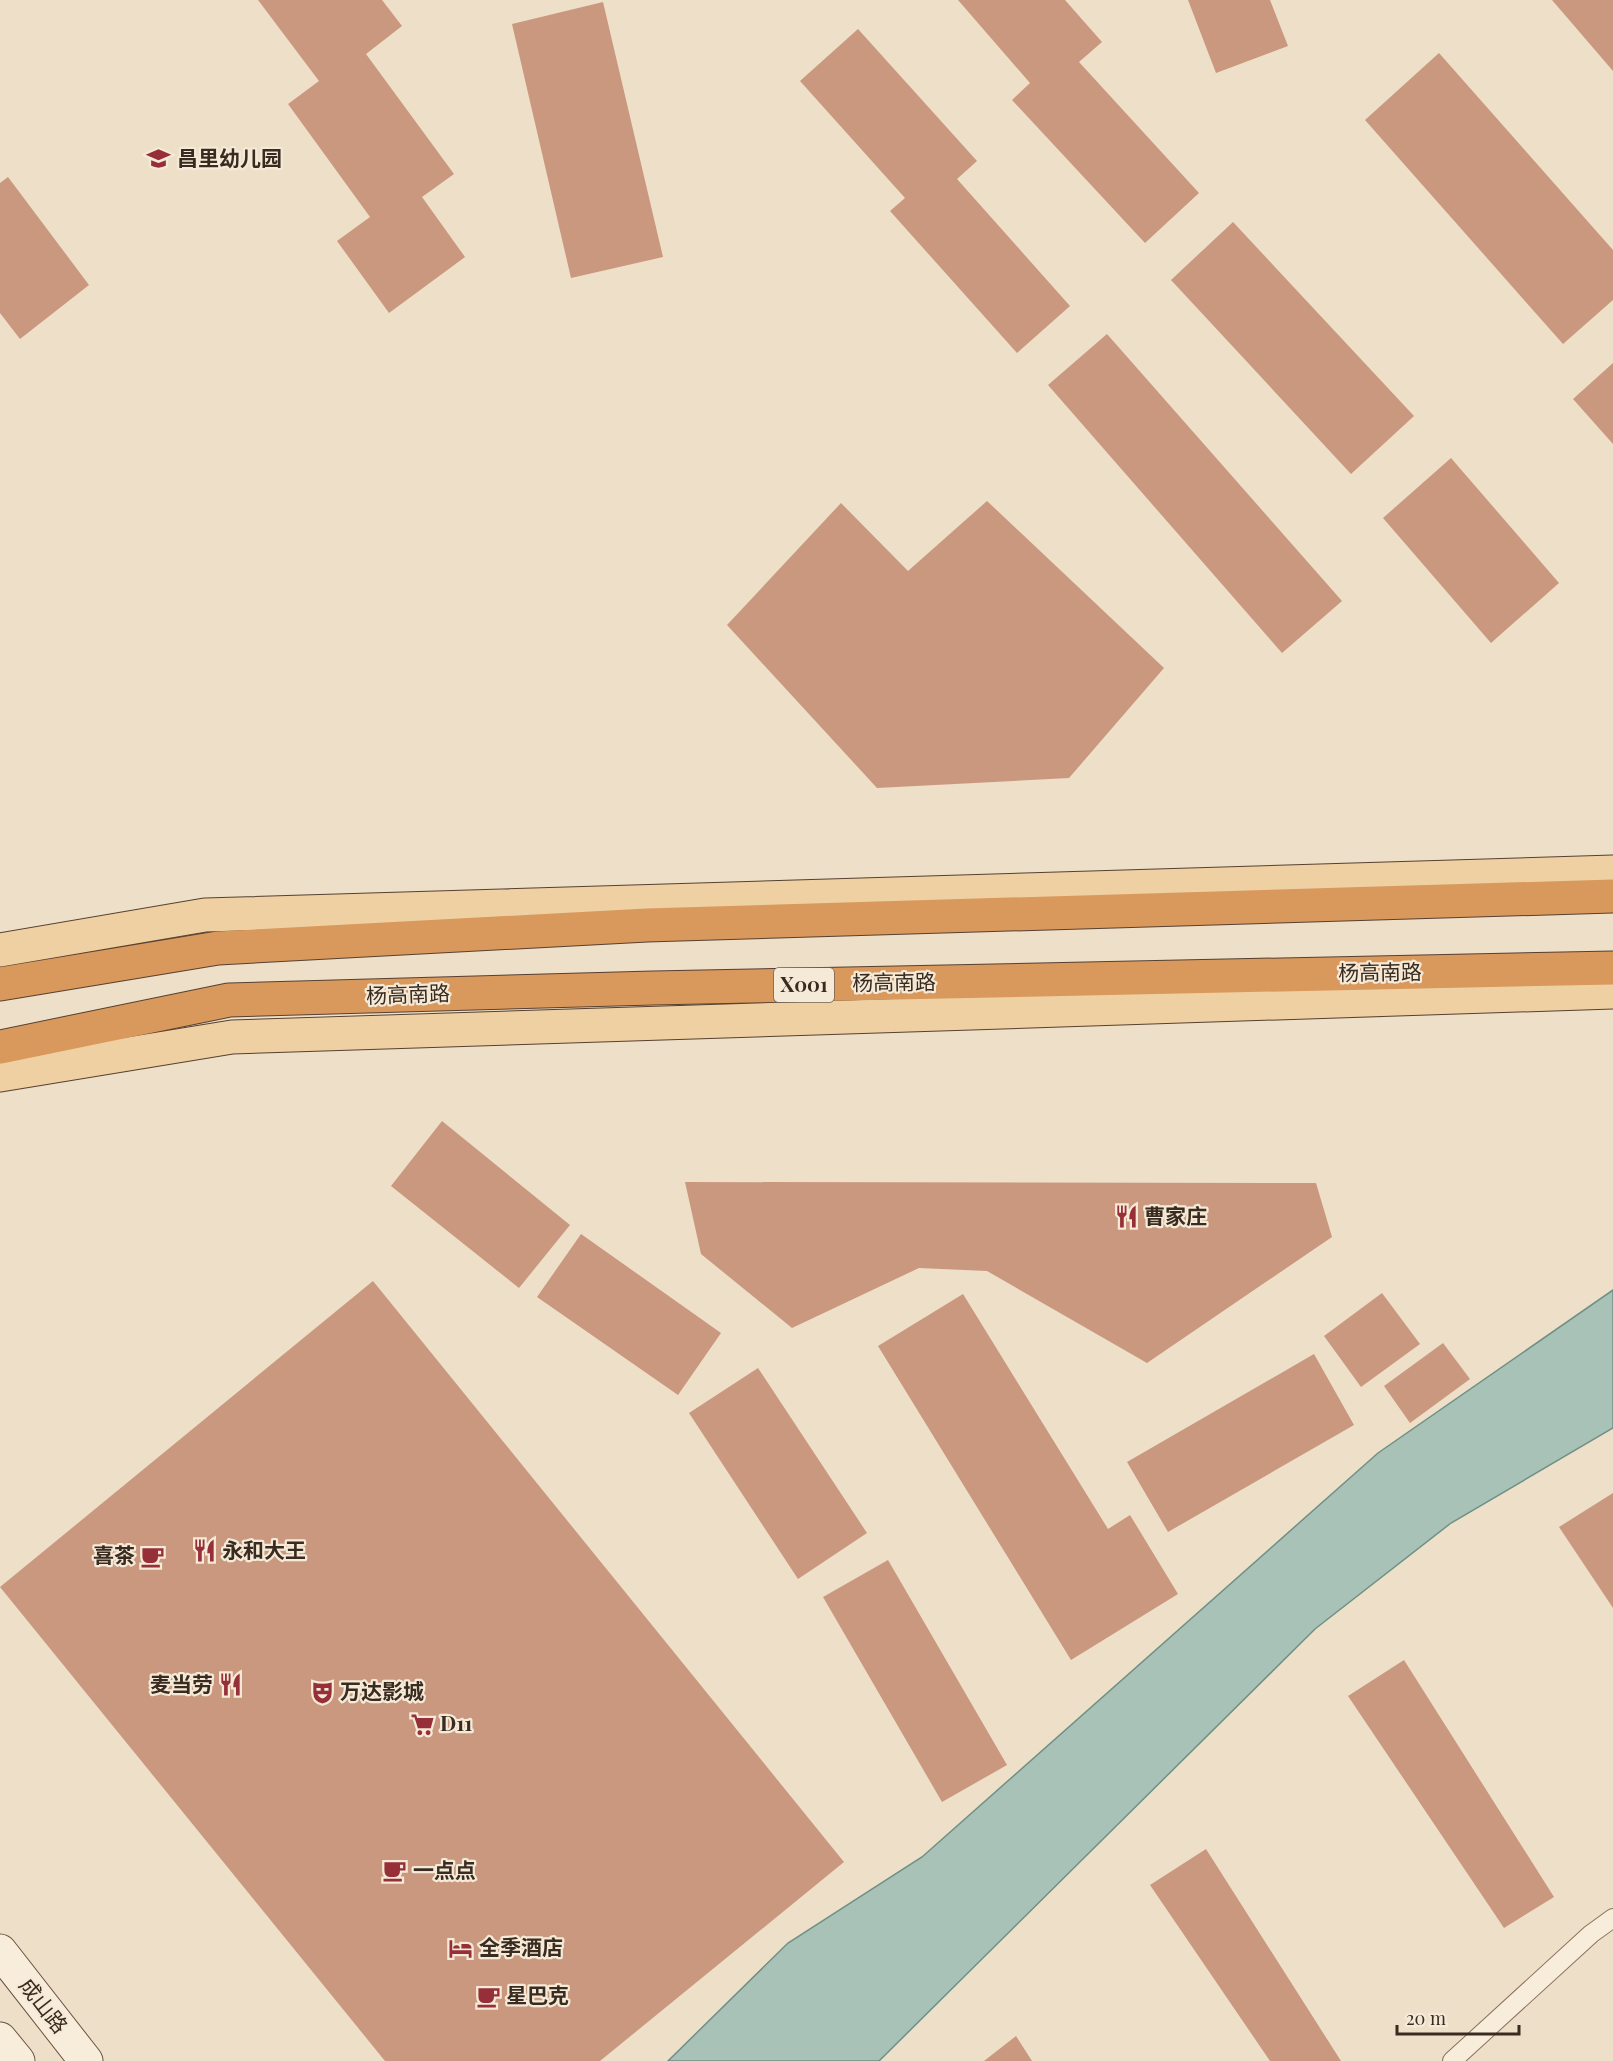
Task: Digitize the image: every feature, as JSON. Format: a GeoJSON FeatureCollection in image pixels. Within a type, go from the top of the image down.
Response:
{"type":"FeatureCollection","features":[{"type":"Feature","properties":{"kind":"highway"},"geometry":{"type":"LineString","coordinates":[[0,984],[218,948],[659,925],[1613,896]]}},
{"type":"Feature","properties":{"kind":"highway","name":"杨高南路"},"geometry":{"type":"LineString","coordinates":[[0,1047],[229,1000],[665,988],[1613,968]]}},
{"type":"Feature","properties":{"kind":"main road"},"geometry":{"type":"LineString","coordinates":[[0,950],[205,915],[1613,872]]}},
{"type":"Feature","properties":{"kind":"main road","name":"杨高南路"},"geometry":{"type":"LineString","coordinates":[[0,1075],[232,1037],[1613,992]]}},
{"type":"Feature","properties":{"kind":"main road","name":"成山路"},"geometry":{"type":"LineString","coordinates":[[0,1951],[86,2061]]}},
{"type":"Feature","properties":{"kind":"main road"},"geometry":{"type":"LineString","coordinates":[[0,2039],[18,2061]]}},
{"type":"Feature","properties":{"kind":"lane"},"geometry":{"type":"LineString","coordinates":[[1452,2061],[1591,1934],[1613,1918]]}},
{"type":"Feature","properties":{"kind":"shaded area"},"geometry":{"type":"Polygon","coordinates":[[[1613,1290],[1613,1428],[1451,1523],[1315,1629],[879,2061],[668,2061],[788,1943],[922,1857],[1378,1453],[1613,1290]]]}},
{"type":"Feature","properties":{"kind":"building"},"geometry":{"type":"Polygon","coordinates":[[[258,0],[382,0],[402,26],[366,54],[454,174],[422,197],[465,257],[389,313],[337,241],[370,217],[288,104],[319,81],[258,0]]]}},
{"type":"Feature","properties":{"kind":"building"},"geometry":{"type":"Polygon","coordinates":[[[958,0],[1065,0],[1102,42],[1079,62],[1199,193],[1145,243],[1012,100],[1030,83],[958,0]]]}},
{"type":"Feature","properties":{"kind":"building"},"geometry":{"type":"Polygon","coordinates":[[[1188,0],[1270,0],[1288,46],[1216,73],[1188,0]]]}},
{"type":"Feature","properties":{"kind":"building"},"geometry":{"type":"Polygon","coordinates":[[[1552,0],[1613,0],[1613,71],[1552,0]]]}},
{"type":"Feature","properties":{"kind":"building"},"geometry":{"type":"Polygon","coordinates":[[[603,2],[663,257],[571,278],[512,24],[603,2]]]}},
{"type":"Feature","properties":{"kind":"building"},"geometry":{"type":"Polygon","coordinates":[[[858,29],[977,161],[957,179],[1070,306],[1017,353],[890,211],[905,198],[800,81],[858,29]]]}},
{"type":"Feature","properties":{"kind":"building"},"geometry":{"type":"Polygon","coordinates":[[[1439,53],[1613,250],[1613,300],[1563,344],[1365,120],[1439,53]]]}},
{"type":"Feature","properties":{"kind":"building"},"geometry":{"type":"Polygon","coordinates":[[[8,177],[89,285],[20,339],[0,313],[0,183],[8,177]]]}},
{"type":"Feature","properties":{"kind":"building"},"geometry":{"type":"Polygon","coordinates":[[[1233,222],[1414,416],[1351,474],[1171,280],[1233,222]]]}},
{"type":"Feature","properties":{"kind":"building"},"geometry":{"type":"Polygon","coordinates":[[[1107,334],[1342,601],[1282,653],[1048,385],[1107,334]]]}},
{"type":"Feature","properties":{"kind":"building"},"geometry":{"type":"Polygon","coordinates":[[[1613,363],[1613,444],[1573,399],[1613,363]]]}},
{"type":"Feature","properties":{"kind":"building"},"geometry":{"type":"Polygon","coordinates":[[[1451,458],[1559,583],[1491,643],[1383,518],[1451,458]]]}},
{"type":"Feature","properties":{"kind":"building"},"geometry":{"type":"Polygon","coordinates":[[[987,501],[1164,668],[1069,778],[877,788],[727,625],[841,503],[908,571],[987,501]]]}},
{"type":"Feature","properties":{"kind":"building"},"geometry":{"type":"Polygon","coordinates":[[[442,1121],[570,1225],[519,1288],[391,1186],[442,1121]]]}},
{"type":"Feature","properties":{"kind":"building"},"geometry":{"type":"Polygon","coordinates":[[[685,1182],[1316,1183],[1332,1237],[1147,1363],[987,1271],[919,1268],[792,1328],[701,1254],[685,1182]]]}},
{"type":"Feature","properties":{"kind":"building"},"geometry":{"type":"Polygon","coordinates":[[[581,1234],[721,1333],[678,1395],[537,1297],[581,1234]]]}},
{"type":"Feature","properties":{"kind":"building","name":"D11"},"geometry":{"type":"Polygon","coordinates":[[[373,1281],[844,1862],[600,2061],[385,2061],[0,1587],[373,1281]]]}},
{"type":"Feature","properties":{"kind":"building"},"geometry":{"type":"Polygon","coordinates":[[[1382,1293],[1420,1344],[1361,1387],[1324,1336],[1382,1293]]]}},
{"type":"Feature","properties":{"kind":"building"},"geometry":{"type":"Polygon","coordinates":[[[963,1294],[1108,1529],[1130,1515],[1178,1594],[1071,1660],[878,1346],[963,1294]]]}},
{"type":"Feature","properties":{"kind":"building"},"geometry":{"type":"Polygon","coordinates":[[[1443,1343],[1470,1379],[1410,1423],[1384,1386],[1443,1343]]]}},
{"type":"Feature","properties":{"kind":"building"},"geometry":{"type":"Polygon","coordinates":[[[1314,1354],[1354,1425],[1168,1532],[1127,1462],[1314,1354]]]}},
{"type":"Feature","properties":{"kind":"building"},"geometry":{"type":"Polygon","coordinates":[[[758,1368],[867,1533],[798,1579],[689,1413],[758,1368]]]}},
{"type":"Feature","properties":{"kind":"building"},"geometry":{"type":"Polygon","coordinates":[[[1613,1493],[1613,1608],[1559,1527],[1613,1493]]]}},
{"type":"Feature","properties":{"kind":"building"},"geometry":{"type":"Polygon","coordinates":[[[888,1560],[1007,1765],[942,1802],[823,1597],[888,1560]]]}},
{"type":"Feature","properties":{"kind":"building"},"geometry":{"type":"Polygon","coordinates":[[[1404,1660],[1554,1897],[1504,1928],[1348,1696],[1404,1660]]]}},
{"type":"Feature","properties":{"kind":"building"},"geometry":{"type":"Polygon","coordinates":[[[1206,1849],[1341,2061],[1270,2061],[1150,1885],[1206,1849]]]}},
{"type":"Feature","properties":{"kind":"building"},"geometry":{"type":"Polygon","coordinates":[[[1016,2036],[1032,2061],[984,2061],[1016,2036]]]}},
{"type":"Feature","properties":{"kind":"place","name":"昌里幼儿园"},"geometry":{"type":"Point","coordinates":[159,159]}},
{"type":"Feature","properties":{"kind":"place","name":"曹家庄"},"geometry":{"type":"Point","coordinates":[1126,1217]}},
{"type":"Feature","properties":{"kind":"place","name":"永和大王"},"geometry":{"type":"Point","coordinates":[204,1551]}},
{"type":"Feature","properties":{"kind":"place","name":"喜茶"},"geometry":{"type":"Point","coordinates":[153,1556]}},
{"type":"Feature","properties":{"kind":"place","name":"麦当劳"},"geometry":{"type":"Point","coordinates":[231,1685]}},
{"type":"Feature","properties":{"kind":"place","name":"万达影城"},"geometry":{"type":"Point","coordinates":[322,1692]}},
{"type":"Feature","properties":{"kind":"place","name":"D11"},"geometry":{"type":"Point","coordinates":[422,1724]}},
{"type":"Feature","properties":{"kind":"place","name":"一点点"},"geometry":{"type":"Point","coordinates":[395,1871]}},
{"type":"Feature","properties":{"kind":"place","name":"全季酒店"},"geometry":{"type":"Point","coordinates":[461,1948]}},
{"type":"Feature","properties":{"kind":"place","name":"星巴克"},"geometry":{"type":"Point","coordinates":[488,1996]}}]}
